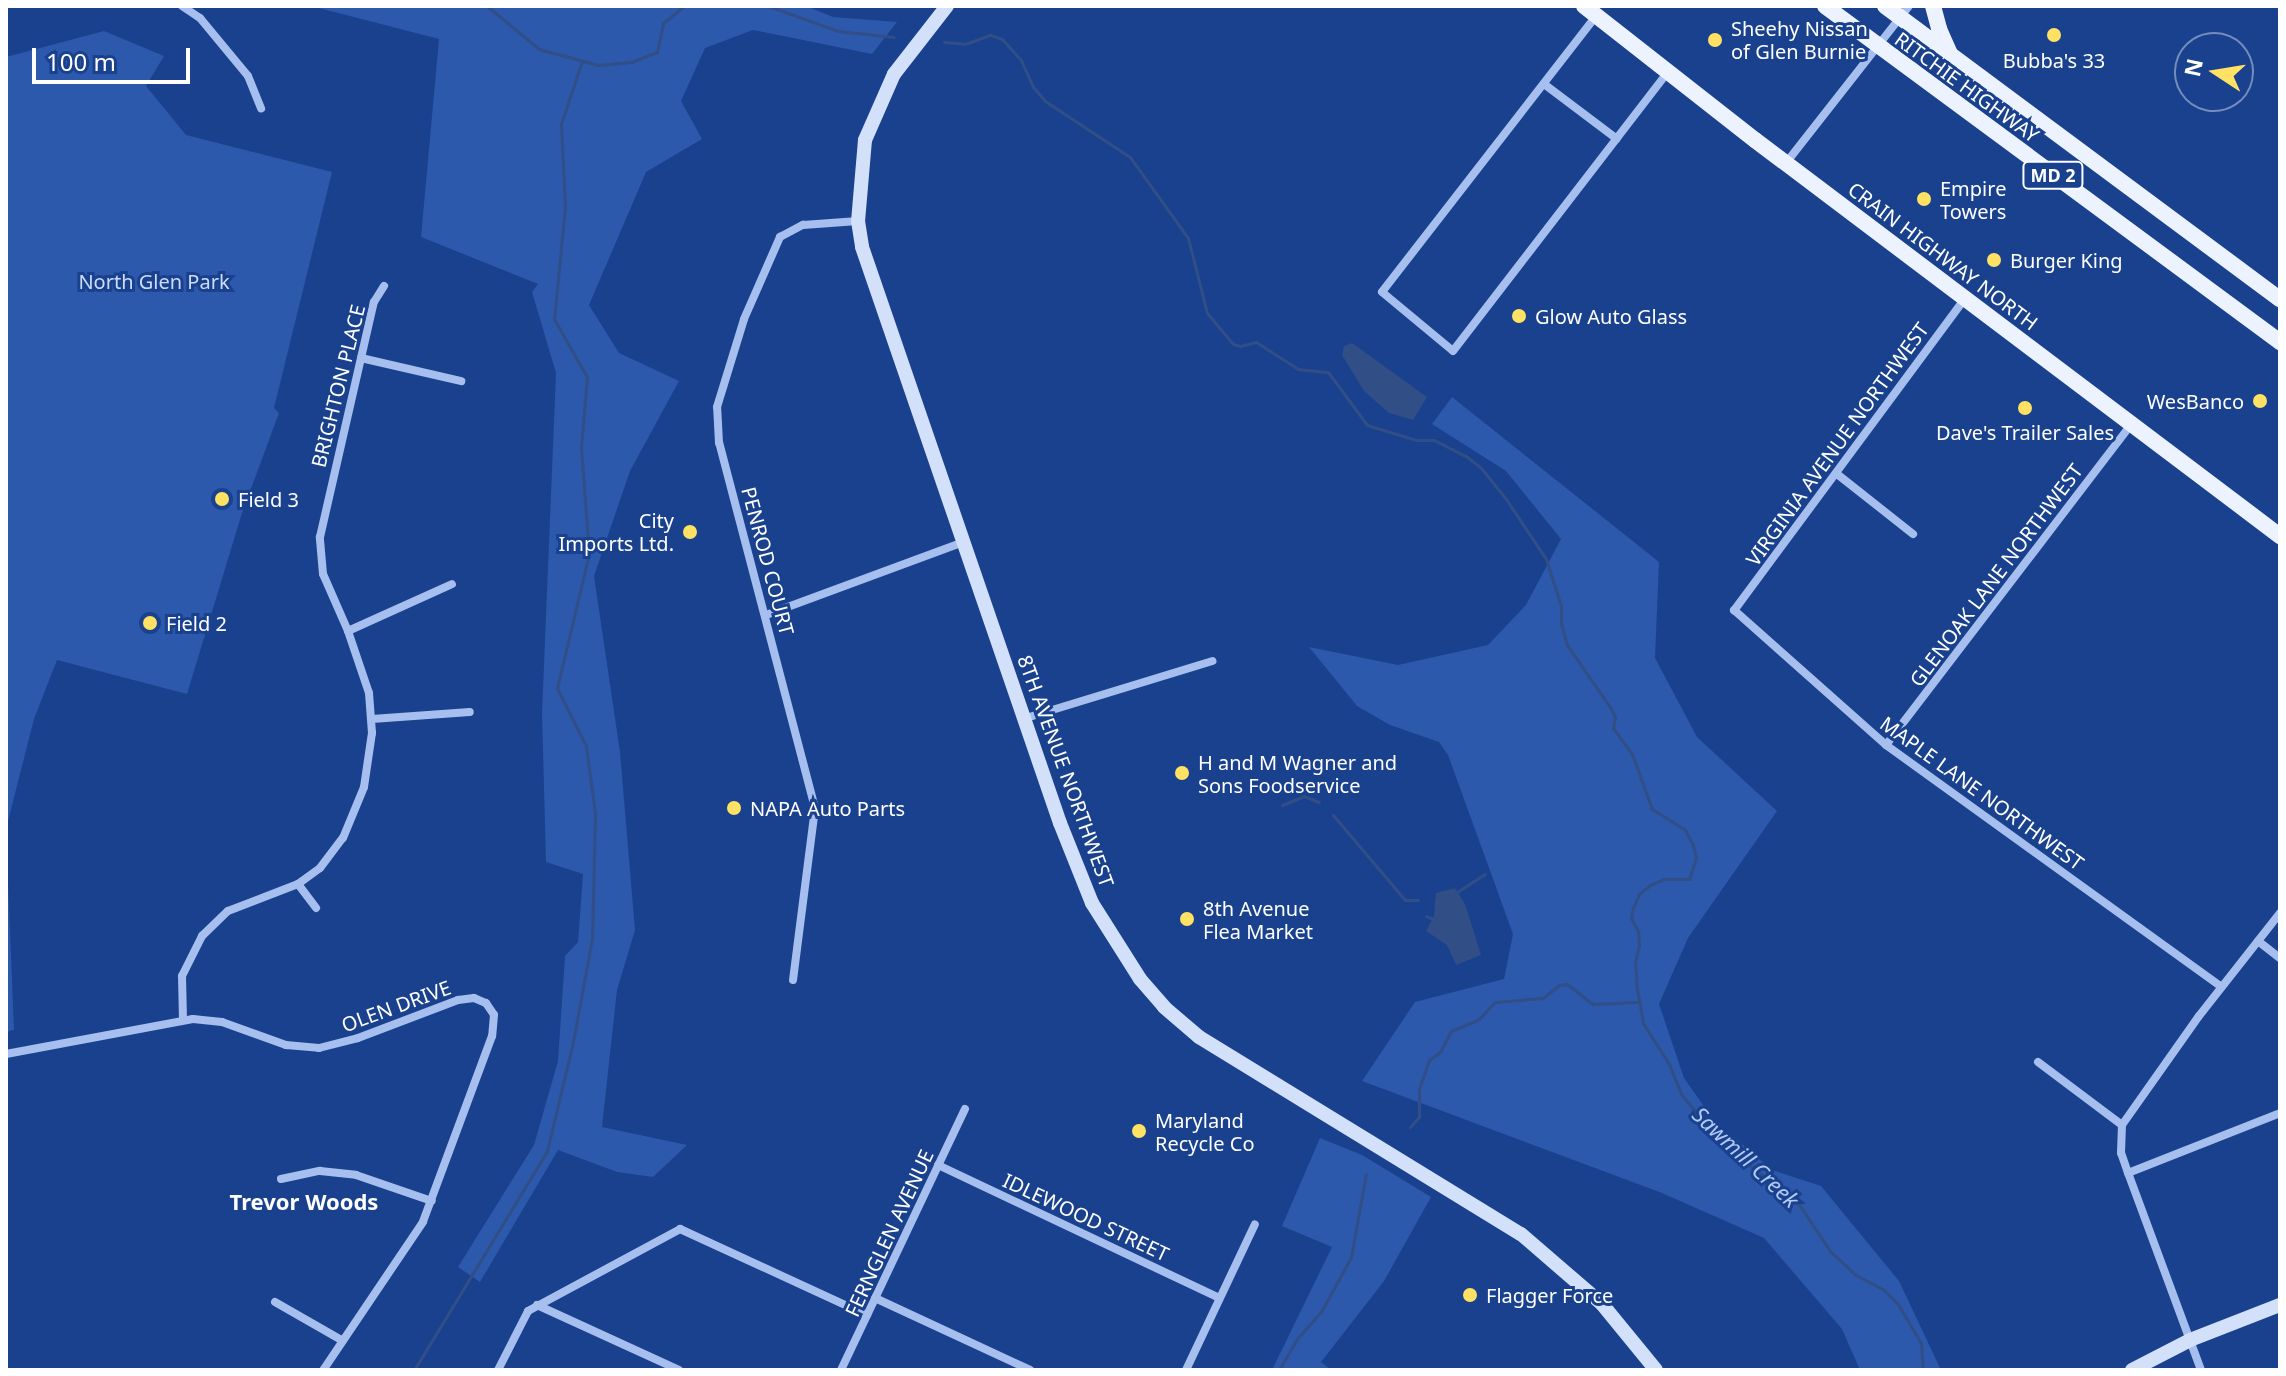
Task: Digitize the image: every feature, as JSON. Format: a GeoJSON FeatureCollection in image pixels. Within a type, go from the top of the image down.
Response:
{"type":"FeatureCollection","features":[{"type":"Feature","properties":{"kind":"main road","name":"RITCHIE HIGHWAY"},"geometry":{"type":"LineString","coordinates":[[1825,6],[2280,342]]}},
{"type":"Feature","properties":{"kind":"main road","name":"RITCHIE HIGHWAY"},"geometry":{"type":"LineString","coordinates":[[1885,6],[1904,12],[1951,55],[2280,299]]}},
{"type":"Feature","properties":{"kind":"main road"},"geometry":{"type":"LineString","coordinates":[[1933,6],[1951,55]]}},
{"type":"Feature","properties":{"kind":"main road","name":"CRAIN HIGHWAY NORTH"},"geometry":{"type":"LineString","coordinates":[[1590,11],[1667,73],[2280,536]]}},
{"type":"Feature","properties":{"kind":"street"},"geometry":{"type":"LineString","coordinates":[[182,6],[200,18],[248,76],[261,108]]}},
{"type":"Feature","properties":{"kind":"street","name":"8TH AVENUE NORTHWEST"},"geometry":{"type":"LineString","coordinates":[[947,6],[894,74],[881,100],[865,140],[858,221],[871,281],[1092,903],[1140,979],[1164,1007],[1230,1058],[1521,1234],[1602,1304],[1656,1370]]}},
{"type":"Feature","properties":{"kind":"street"},"geometry":{"type":"LineString","coordinates":[[1590,11],[1544,84],[1382,292],[1453,351],[1667,73]]}},
{"type":"Feature","properties":{"kind":"street"},"geometry":{"type":"LineString","coordinates":[[1786,163],[1904,12]]}},
{"type":"Feature","properties":{"kind":"street"},"geometry":{"type":"LineString","coordinates":[[1544,84],[1617,139]]}},
{"type":"Feature","properties":{"kind":"street","name":"PENROD COURT"},"geometry":{"type":"LineString","coordinates":[[793,980],[815,808],[719,443],[717,407],[744,319],[780,237],[803,225],[858,221]]}},
{"type":"Feature","properties":{"kind":"street","name":"BRIGHTON PLACE"},"geometry":{"type":"LineString","coordinates":[[183,1020],[182,976],[190,954],[210,926],[238,906],[298,884],[328,859],[355,813],[367,774],[372,719],[366,680],[323,574],[320,537],[374,302],[384,286]]}},
{"type":"Feature","properties":{"kind":"street","name":"VIRGINIA AVENUE NORTHWEST"},"geometry":{"type":"LineString","coordinates":[[1734,610],[1966,297]]}},
{"type":"Feature","properties":{"kind":"street"},"geometry":{"type":"LineString","coordinates":[[361,358],[461,381]]}},
{"type":"Feature","properties":{"kind":"street","name":"GLENOAK LANE NORTHWEST"},"geometry":{"type":"LineString","coordinates":[[1886,745],[2131,425]]}},
{"type":"Feature","properties":{"kind":"street"},"geometry":{"type":"LineString","coordinates":[[1837,474],[1913,534]]}},
{"type":"Feature","properties":{"kind":"street"},"geometry":{"type":"LineString","coordinates":[[766,615],[963,542]]}},
{"type":"Feature","properties":{"kind":"street"},"geometry":{"type":"LineString","coordinates":[[348,631],[452,584]]}},
{"type":"Feature","properties":{"kind":"street","name":"MAPLE LANE NORTHWEST"},"geometry":{"type":"LineString","coordinates":[[1734,610],[1886,745],[2221,987]]}},
{"type":"Feature","properties":{"kind":"street"},"geometry":{"type":"LineString","coordinates":[[1026,718],[1212,661]]}},
{"type":"Feature","properties":{"kind":"street"},"geometry":{"type":"LineString","coordinates":[[372,719],[470,712]]}},
{"type":"Feature","properties":{"kind":"street"},"geometry":{"type":"LineString","coordinates":[[298,884],[316,908]]}},
{"type":"Feature","properties":{"kind":"street"},"geometry":{"type":"LineString","coordinates":[[2201,1370],[2121,1153],[2122,1125],[2221,987],[2280,913]]}},
{"type":"Feature","properties":{"kind":"street"},"geometry":{"type":"LineString","coordinates":[[2258,941],[2280,958]]}},
{"type":"Feature","properties":{"kind":"street","name":"OLEN DRIVE"},"geometry":{"type":"LineString","coordinates":[[6,1054],[183,1020],[214,1020],[277,1043],[319,1048],[358,1038],[458,1000],[474,998],[486,1003],[494,1015],[495,1028],[432,1201],[416,1233],[323,1370]]}},
{"type":"Feature","properties":{"kind":"street"},"geometry":{"type":"LineString","coordinates":[[2038,1062],[2122,1125]]}},
{"type":"Feature","properties":{"kind":"street","name":"FERNGLEN AVENUE"},"geometry":{"type":"LineString","coordinates":[[841,1370],[965,1109]]}},
{"type":"Feature","properties":{"kind":"street"},"geometry":{"type":"LineString","coordinates":[[2128,1173],[2280,1113]]}},
{"type":"Feature","properties":{"kind":"street","name":"IDLEWOOD STREET"},"geometry":{"type":"LineString","coordinates":[[938,1165],[1219,1298]]}},
{"type":"Feature","properties":{"kind":"street"},"geometry":{"type":"LineString","coordinates":[[281,1179],[320,1171],[356,1175],[432,1201]]}},
{"type":"Feature","properties":{"kind":"street"},"geometry":{"type":"LineString","coordinates":[[1186,1370],[1255,1224]]}},
{"type":"Feature","properties":{"kind":"street"},"geometry":{"type":"LineString","coordinates":[[498,1370],[521,1319],[537,1305],[680,1229],[867,1315]]}},
{"type":"Feature","properties":{"kind":"street"},"geometry":{"type":"LineString","coordinates":[[875,1298],[1030,1370]]}},
{"type":"Feature","properties":{"kind":"street"},"geometry":{"type":"LineString","coordinates":[[275,1302],[343,1341]]}},
{"type":"Feature","properties":{"kind":"street"},"geometry":{"type":"LineString","coordinates":[[537,1305],[679,1370]]}},
{"type":"Feature","properties":{"kind":"street"},"geometry":{"type":"LineString","coordinates":[[2132,1370],[2190,1340],[2280,1305]]}},
{"type":"Feature","properties":{"kind":"green space"},"geometry":{"type":"Polygon","coordinates":[[[311,6],[806,6],[833,17],[897,22],[872,54],[753,30],[705,48],[681,101],[702,139],[646,172],[589,305],[619,353],[679,381],[630,471],[594,576],[620,752],[635,930],[617,990],[602,1127],[687,1145],[653,1177],[617,1172],[558,1150],[480,1282],[458,1267],[534,1145],[558,1061],[565,956],[578,942],[583,874],[546,862],[542,713],[556,373],[532,292],[538,284],[421,237],[439,39],[311,6]]]}},
{"type":"Feature","properties":{"kind":"green space","name":"North Glen Park"},"geometry":{"type":"Polygon","coordinates":[[[104,31],[164,56],[146,86],[186,135],[332,172],[274,408],[279,413],[242,513],[187,694],[57,660],[34,719],[6,829],[6,57],[104,31]]]}},
{"type":"Feature","properties":{"kind":"green space"},"geometry":{"type":"Polygon","coordinates":[[[1452,397],[1659,562],[1655,658],[1697,737],[1777,811],[1688,938],[1659,1004],[1684,1078],[1713,1119],[1772,1170],[1821,1186],[1899,1281],[1941,1370],[1860,1370],[1842,1329],[1764,1238],[1662,1193],[1362,1081],[1415,1002],[1504,979],[1513,934],[1448,755],[1439,742],[1390,725],[1357,706],[1309,647],[1398,665],[1488,645],[1526,605],[1561,539],[1506,471],[1432,424],[1452,397]]]}},
{"type":"Feature","properties":{"kind":"green space"},"geometry":{"type":"Polygon","coordinates":[[[6,832],[14,1030],[6,1032],[6,832]]]}},
{"type":"Feature","properties":{"kind":"green space"},"geometry":{"type":"Polygon","coordinates":[[[1320,1138],[1362,1155],[1431,1197],[1384,1281],[1321,1362],[1331,1370],[1272,1370],[1332,1247],[1282,1226],[1320,1138]]]}},
{"type":"Feature","properties":{"kind":"shaded area"},"geometry":{"type":"Polygon","coordinates":[[[1352,343],[1427,397],[1413,420],[1389,413],[1364,391],[1342,355],[1344,346],[1352,343]]]}},
{"type":"Feature","properties":{"kind":"shaded area"},"geometry":{"type":"Polygon","coordinates":[[[1455,888],[1465,904],[1481,955],[1456,965],[1447,945],[1426,931],[1434,916],[1436,893],[1455,888]]]}},
{"type":"Feature","properties":{"kind":"waterway","name":"Sawmill Creek"},"geometry":{"type":"LineString","coordinates":[[487,6],[539,49],[598,65],[632,62],[657,52],[663,23],[684,6]]}},
{"type":"Feature","properties":{"kind":"waterway","name":"Sawmill Creek"},"geometry":{"type":"LineString","coordinates":[[769,6],[838,31],[894,37]]}},
{"type":"Feature","properties":{"kind":"waterway","name":"Sawmill Creek"},"geometry":{"type":"LineString","coordinates":[[944,42],[965,44],[990,35],[1002,39],[1021,60],[1033,87],[1045,101],[1130,157],[1188,238],[1207,313],[1233,344],[1240,346],[1256,342],[1298,369],[1328,372],[1367,425],[1416,440],[1434,440],[1466,456],[1481,468],[1506,499],[1546,559],[1561,606],[1561,624],[1567,645],[1610,707],[1615,717],[1613,728],[1632,754],[1652,809],[1685,830],[1693,845],[1696,858],[1689,879],[1664,879],[1650,885],[1639,894],[1633,908],[1631,918],[1638,931],[1639,945],[1635,962],[1637,989],[1643,1023],[1669,1064],[1681,1094],[1705,1124],[1732,1152],[1798,1203],[1830,1251],[1856,1275],[1884,1290],[1898,1304],[1921,1343],[1923,1370]]}},
{"type":"Feature","properties":{"kind":"waterway"},"geometry":{"type":"LineString","coordinates":[[414,1370],[547,1151],[573,1042],[592,938],[595,813],[586,746],[557,688],[589,554],[581,447],[587,377],[554,319],[565,207],[561,124],[582,61]]}},
{"type":"Feature","properties":{"kind":"waterway"},"geometry":{"type":"LineString","coordinates":[[1282,805],[1304,796],[1319,802]]}},
{"type":"Feature","properties":{"kind":"waterway"},"geometry":{"type":"LineString","coordinates":[[1333,815],[1405,900],[1418,900]]}},
{"type":"Feature","properties":{"kind":"waterway"},"geometry":{"type":"LineString","coordinates":[[1457,892],[1485,874]]}},
{"type":"Feature","properties":{"kind":"waterway"},"geometry":{"type":"LineString","coordinates":[[1426,916],[1433,919]]}},
{"type":"Feature","properties":{"kind":"waterway"},"geometry":{"type":"LineString","coordinates":[[1410,1127],[1419,1117],[1419,1089],[1429,1060],[1440,1052],[1451,1031],[1479,1019],[1495,1002],[1543,998],[1559,985],[1567,984],[1593,1004],[1639,1002]]}},
{"type":"Feature","properties":{"kind":"waterway"},"geometry":{"type":"LineString","coordinates":[[1279,1370],[1297,1339],[1322,1310],[1351,1257],[1366,1174]]}},
{"type":"Feature","properties":{"kind":"place","name":"Bubba's 33"},"geometry":{"type":"Point","coordinates":[2054,35]}},
{"type":"Feature","properties":{"kind":"place","name":"Sheehy Nissan of Glen Burnie"},"geometry":{"type":"Point","coordinates":[1715,40]}},
{"type":"Feature","properties":{"kind":"place","name":"Empire Towers"},"geometry":{"type":"Point","coordinates":[1924,199]}},
{"type":"Feature","properties":{"kind":"place","name":"Burger King"},"geometry":{"type":"Point","coordinates":[1994,260]}},
{"type":"Feature","properties":{"kind":"place","name":"Glow Auto Glass"},"geometry":{"type":"Point","coordinates":[1519,316]}},
{"type":"Feature","properties":{"kind":"place","name":"WesBanco"},"geometry":{"type":"Point","coordinates":[2260,401]}},
{"type":"Feature","properties":{"kind":"place","name":"Dave's Trailer Sales"},"geometry":{"type":"Point","coordinates":[2025,408]}},
{"type":"Feature","properties":{"kind":"place","name":"Field 3"},"geometry":{"type":"Point","coordinates":[222,499]}},
{"type":"Feature","properties":{"kind":"place","name":"City Imports Ltd."},"geometry":{"type":"Point","coordinates":[690,532]}},
{"type":"Feature","properties":{"kind":"place","name":"Field 2"},"geometry":{"type":"Point","coordinates":[150,623]}},
{"type":"Feature","properties":{"kind":"place","name":"H and M Wagner and Sons Foodservice"},"geometry":{"type":"Point","coordinates":[1182,773]}},
{"type":"Feature","properties":{"kind":"place","name":"NAPA Auto Parts"},"geometry":{"type":"Point","coordinates":[734,808]}},
{"type":"Feature","properties":{"kind":"place","name":"8th Avenue Flea Market"},"geometry":{"type":"Point","coordinates":[1187,919]}},
{"type":"Feature","properties":{"kind":"place","name":"Maryland Recycle Co"},"geometry":{"type":"Point","coordinates":[1139,1131]}},
{"type":"Feature","properties":{"kind":"place","name":"Flagger Force"},"geometry":{"type":"Point","coordinates":[1470,1295]}},
{"type":"Feature","properties":{"kind":"district","name":"Trevor Woods"},"geometry":{"type":"Point","coordinates":[304,1202]}}]}
